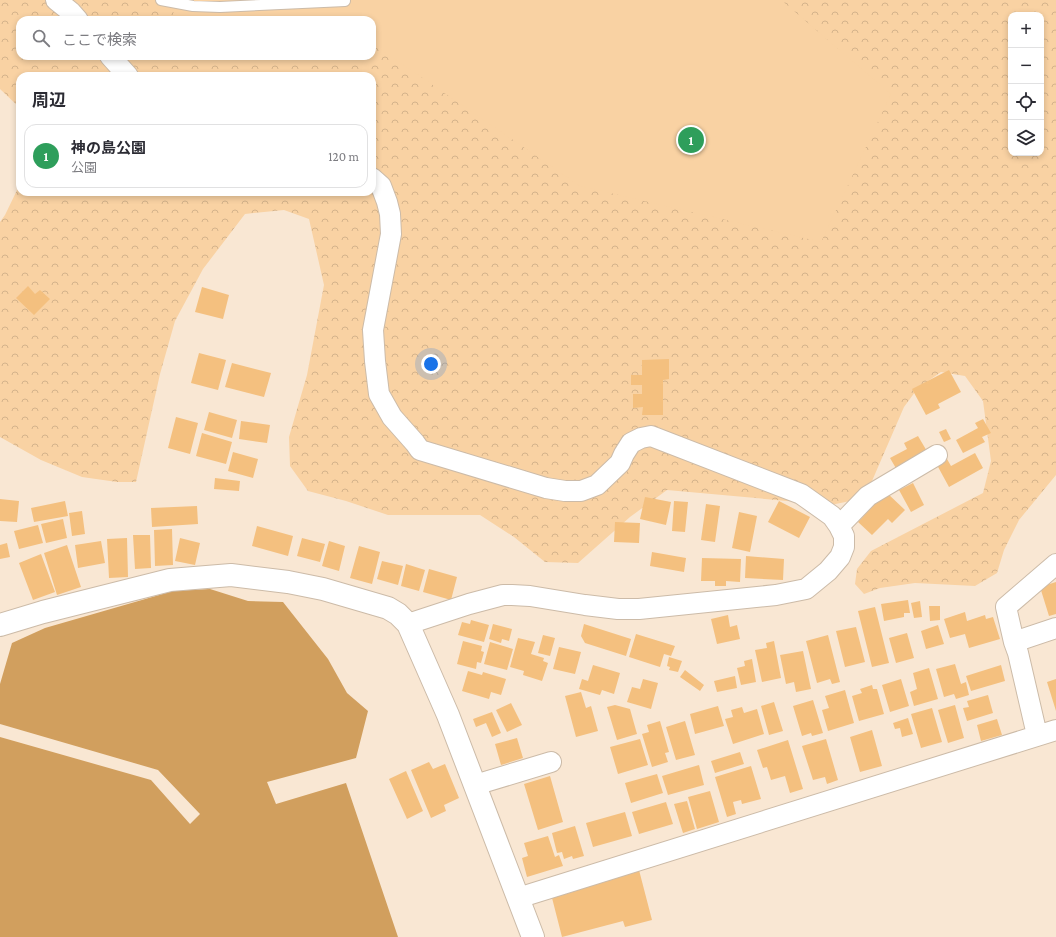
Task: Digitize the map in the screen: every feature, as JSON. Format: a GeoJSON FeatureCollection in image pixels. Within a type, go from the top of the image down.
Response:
{"type":"FeatureCollection","features":[{"type":"Feature","properties":{"kind":"street"},"geometry":{"type":"LineString","coordinates":[[56,0],[74,16]]}},
{"type":"Feature","properties":{"kind":"street"},"geometry":{"type":"LineString","coordinates":[[114,60],[124,72]]}},
{"type":"Feature","properties":{"kind":"street"},"geometry":{"type":"LineString","coordinates":[[376,182],[381,186],[387,202],[390,214],[391,234],[373,330],[379,394],[392,417],[420,450],[546,488],[565,491],[581,491],[597,485],[620,462],[631,443],[641,438],[651,436],[801,494],[832,516],[840,526],[844,536],[844,547],[840,557],[828,571],[806,589],[776,595],[639,609],[618,609],[530,596],[503,595],[469,604],[408,624]]}},
{"type":"Feature","properties":{"kind":"street"},"geometry":{"type":"LineString","coordinates":[[840,526],[868,496],[937,455]]}},
{"type":"Feature","properties":{"kind":"street"},"geometry":{"type":"LineString","coordinates":[[518,898],[1047,732],[1014,642],[1006,607],[1056,564]]}},
{"type":"Feature","properties":{"kind":"street"},"geometry":{"type":"LineString","coordinates":[[0,625],[43,612],[170,580],[231,576],[280,581],[323,589],[388,608],[398,614],[408,624],[448,715],[534,937]]}},
{"type":"Feature","properties":{"kind":"street"},"geometry":{"type":"LineString","coordinates":[[1014,642],[1056,628]]}},
{"type":"Feature","properties":{"kind":"street"},"geometry":{"type":"LineString","coordinates":[[475,785],[551,762]]}},
{"type":"Feature","properties":{"kind":"lane"},"geometry":{"type":"LineString","coordinates":[[161,0],[193,6],[220,8],[345,1]]}},
{"type":"Feature","properties":{"kind":"green space"},"geometry":{"type":"Polygon","coordinates":[[[0,0],[1056,0],[1056,475],[1019,520],[1004,550],[997,573],[975,586],[915,583],[880,588],[864,594],[855,584],[857,569],[871,551],[983,493],[991,461],[983,401],[965,376],[941,372],[918,388],[904,407],[872,481],[850,501],[831,505],[667,490],[630,517],[578,563],[545,562],[514,537],[480,515],[388,515],[346,501],[308,491],[290,466],[289,437],[307,375],[324,285],[309,219],[284,210],[245,214],[203,269],[175,321],[160,374],[136,482],[117,482],[82,477],[41,460],[0,437],[0,222],[16,192],[16,196],[376,196],[376,72],[16,72],[16,104],[0,89],[0,0]]]}},
{"type":"Feature","properties":{"kind":"green space"},"geometry":{"type":"Polygon","coordinates":[[[156,0],[781,0],[891,94],[821,242],[580,186],[376,46],[376,16],[178,16],[156,0]]]}},
{"type":"Feature","properties":{"kind":"shaded area"},"geometry":{"type":"Polygon","coordinates":[[[210,589],[248,601],[283,602],[328,659],[347,693],[368,711],[356,758],[267,782],[276,804],[346,783],[398,937],[0,937],[0,684],[12,643],[45,628],[173,591],[210,589]]]}},
{"type":"Feature","properties":{"kind":"pier"},"geometry":{"type":"Polygon","coordinates":[[[0,724],[158,770],[200,814],[190,824],[151,780],[0,737],[0,724]]]}},
{"type":"Feature","properties":{"kind":"building"},"geometry":{"type":"Polygon","coordinates":[[[28,286],[35,294],[40,290],[50,299],[34,315],[16,298],[28,286]]]}},
{"type":"Feature","properties":{"kind":"building"},"geometry":{"type":"Polygon","coordinates":[[[202,287],[229,295],[223,319],[195,312],[202,287]]]}},
{"type":"Feature","properties":{"kind":"building"},"geometry":{"type":"Polygon","coordinates":[[[199,353],[226,360],[218,390],[191,383],[199,353]]]}},
{"type":"Feature","properties":{"kind":"building"},"geometry":{"type":"Polygon","coordinates":[[[669,359],[669,379],[663,380],[663,415],[642,415],[643,407],[633,408],[633,394],[642,394],[642,385],[631,385],[631,375],[642,375],[642,360],[669,359]]]}},
{"type":"Feature","properties":{"kind":"building"},"geometry":{"type":"Polygon","coordinates":[[[232,363],[271,373],[264,397],[225,387],[232,363]]]}},
{"type":"Feature","properties":{"kind":"building"},"geometry":{"type":"Polygon","coordinates":[[[949,370],[961,392],[938,404],[940,408],[926,415],[912,389],[949,370]]]}},
{"type":"Feature","properties":{"kind":"building"},"geometry":{"type":"Polygon","coordinates":[[[209,412],[237,420],[232,438],[204,430],[209,412]]]}},
{"type":"Feature","properties":{"kind":"building"},"geometry":{"type":"Polygon","coordinates":[[[176,417],[198,423],[190,454],[168,448],[176,417]]]}},
{"type":"Feature","properties":{"kind":"building"},"geometry":{"type":"Polygon","coordinates":[[[983,419],[991,433],[982,437],[985,442],[963,453],[956,440],[978,428],[975,423],[983,419]]]}},
{"type":"Feature","properties":{"kind":"building"},"geometry":{"type":"Polygon","coordinates":[[[241,421],[270,425],[267,443],[239,439],[241,421]]]}},
{"type":"Feature","properties":{"kind":"building"},"geometry":{"type":"Polygon","coordinates":[[[946,429],[951,439],[944,442],[939,432],[946,429]]]}},
{"type":"Feature","properties":{"kind":"building"},"geometry":{"type":"Polygon","coordinates":[[[202,433],[232,442],[226,464],[196,456],[202,433]]]}},
{"type":"Feature","properties":{"kind":"building"},"geometry":{"type":"Polygon","coordinates":[[[918,436],[928,453],[897,470],[890,458],[907,449],[904,443],[918,436]]]}},
{"type":"Feature","properties":{"kind":"building"},"geometry":{"type":"Polygon","coordinates":[[[233,452],[258,459],[253,478],[228,471],[233,452]]]}},
{"type":"Feature","properties":{"kind":"building"},"geometry":{"type":"Polygon","coordinates":[[[975,453],[983,468],[949,487],[937,465],[947,459],[951,466],[975,453]]]}},
{"type":"Feature","properties":{"kind":"building"},"geometry":{"type":"Polygon","coordinates":[[[215,478],[240,481],[239,491],[214,489],[215,478]]]}},
{"type":"Feature","properties":{"kind":"building"},"geometry":{"type":"Polygon","coordinates":[[[913,483],[924,505],[911,512],[899,490],[913,483]]]}},
{"type":"Feature","properties":{"kind":"building"},"geometry":{"type":"Polygon","coordinates":[[[886,492],[905,510],[892,523],[888,519],[872,535],[858,522],[886,492]]]}},
{"type":"Feature","properties":{"kind":"building"},"geometry":{"type":"Polygon","coordinates":[[[645,497],[671,502],[666,525],[640,519],[645,497]]]}},
{"type":"Feature","properties":{"kind":"building"},"geometry":{"type":"Polygon","coordinates":[[[0,499],[19,501],[17,522],[0,521],[0,499]]]}},
{"type":"Feature","properties":{"kind":"building"},"geometry":{"type":"Polygon","coordinates":[[[65,501],[68,516],[34,522],[31,508],[65,501]]]}},
{"type":"Feature","properties":{"kind":"building"},"geometry":{"type":"Polygon","coordinates":[[[674,501],[688,502],[685,532],[672,531],[674,501]]]}},
{"type":"Feature","properties":{"kind":"building"},"geometry":{"type":"Polygon","coordinates":[[[779,501],[810,517],[799,538],[768,522],[779,501]]]}},
{"type":"Feature","properties":{"kind":"building"},"geometry":{"type":"Polygon","coordinates":[[[706,504],[720,506],[715,542],[701,540],[706,504]]]}},
{"type":"Feature","properties":{"kind":"building"},"geometry":{"type":"Polygon","coordinates":[[[197,506],[198,524],[152,527],[151,508],[197,506]]]}},
{"type":"Feature","properties":{"kind":"building"},"geometry":{"type":"Polygon","coordinates":[[[82,511],[85,534],[72,536],[69,513],[82,511]]]}},
{"type":"Feature","properties":{"kind":"building"},"geometry":{"type":"Polygon","coordinates":[[[739,512],[757,516],[750,552],[732,548],[739,512]]]}},
{"type":"Feature","properties":{"kind":"building"},"geometry":{"type":"Polygon","coordinates":[[[63,519],[67,538],[46,543],[41,524],[63,519]]]}},
{"type":"Feature","properties":{"kind":"building"},"geometry":{"type":"Polygon","coordinates":[[[615,522],[640,523],[639,543],[614,542],[615,522]]]}},
{"type":"Feature","properties":{"kind":"building"},"geometry":{"type":"Polygon","coordinates":[[[38,525],[43,543],[19,549],[14,531],[38,525]]]}},
{"type":"Feature","properties":{"kind":"building"},"geometry":{"type":"Polygon","coordinates":[[[257,526],[293,536],[288,556],[252,546],[257,526]]]}},
{"type":"Feature","properties":{"kind":"building"},"geometry":{"type":"Polygon","coordinates":[[[172,529],[173,565],[155,566],[154,530],[172,529]]]}},
{"type":"Feature","properties":{"kind":"building"},"geometry":{"type":"Polygon","coordinates":[[[133,535],[150,535],[151,568],[135,569],[133,535]]]}},
{"type":"Feature","properties":{"kind":"building"},"geometry":{"type":"Polygon","coordinates":[[[127,538],[128,577],[109,578],[107,539],[127,538]]]}},
{"type":"Feature","properties":{"kind":"building"},"geometry":{"type":"Polygon","coordinates":[[[180,538],[200,543],[195,565],[175,561],[180,538]]]}},
{"type":"Feature","properties":{"kind":"building"},"geometry":{"type":"Polygon","coordinates":[[[302,538],[325,544],[320,562],[297,556],[302,538]]]}},
{"type":"Feature","properties":{"kind":"building"},"geometry":{"type":"Polygon","coordinates":[[[101,541],[105,563],[78,568],[75,545],[101,541]]]}},
{"type":"Feature","properties":{"kind":"building"},"geometry":{"type":"Polygon","coordinates":[[[329,541],[345,546],[339,571],[322,566],[329,541]]]}},
{"type":"Feature","properties":{"kind":"building"},"geometry":{"type":"Polygon","coordinates":[[[7,543],[10,557],[0,559],[0,545],[7,543]]]}},
{"type":"Feature","properties":{"kind":"building"},"geometry":{"type":"Polygon","coordinates":[[[67,545],[81,587],[57,595],[44,553],[67,545]]]}},
{"type":"Feature","properties":{"kind":"building"},"geometry":{"type":"Polygon","coordinates":[[[359,546],[380,552],[372,584],[350,578],[359,546]]]}},
{"type":"Feature","properties":{"kind":"building"},"geometry":{"type":"Polygon","coordinates":[[[652,552],[686,558],[684,572],[650,566],[652,552]]]}},
{"type":"Feature","properties":{"kind":"building"},"geometry":{"type":"Polygon","coordinates":[[[41,554],[55,592],[33,600],[19,563],[41,554]]]}},
{"type":"Feature","properties":{"kind":"building"},"geometry":{"type":"Polygon","coordinates":[[[746,556],[784,559],[783,580],[745,578],[746,556]]]}},
{"type":"Feature","properties":{"kind":"building"},"geometry":{"type":"Polygon","coordinates":[[[702,558],[741,559],[740,582],[726,581],[726,586],[715,586],[715,581],[701,581],[702,558]]]}},
{"type":"Feature","properties":{"kind":"building"},"geometry":{"type":"Polygon","coordinates":[[[382,561],[403,566],[398,585],[377,579],[382,561]]]}},
{"type":"Feature","properties":{"kind":"building"},"geometry":{"type":"Polygon","coordinates":[[[406,564],[425,570],[419,591],[401,586],[406,564]]]}},
{"type":"Feature","properties":{"kind":"building"},"geometry":{"type":"Polygon","coordinates":[[[429,569],[457,577],[451,600],[423,592],[429,569]]]}},
{"type":"Feature","properties":{"kind":"building"},"geometry":{"type":"Polygon","coordinates":[[[1056,582],[1056,614],[1049,616],[1040,587],[1056,582]]]}},
{"type":"Feature","properties":{"kind":"building"},"geometry":{"type":"Polygon","coordinates":[[[908,600],[910,613],[904,613],[904,617],[884,621],[881,604],[908,600]]]}},
{"type":"Feature","properties":{"kind":"building"},"geometry":{"type":"Polygon","coordinates":[[[920,601],[922,617],[914,618],[911,603],[920,601]]]}},
{"type":"Feature","properties":{"kind":"building"},"geometry":{"type":"Polygon","coordinates":[[[929,606],[940,606],[940,620],[930,621],[929,606]]]}},
{"type":"Feature","properties":{"kind":"building"},"geometry":{"type":"Polygon","coordinates":[[[875,607],[889,663],[872,667],[858,611],[875,607]]]}},
{"type":"Feature","properties":{"kind":"building"},"geometry":{"type":"Polygon","coordinates":[[[965,612],[967,621],[985,615],[986,619],[993,617],[1000,639],[969,648],[965,634],[950,638],[944,619],[965,612]]]}},
{"type":"Feature","properties":{"kind":"building"},"geometry":{"type":"Polygon","coordinates":[[[728,615],[730,627],[737,625],[740,639],[717,644],[711,619],[728,615]]]}},
{"type":"Feature","properties":{"kind":"building"},"geometry":{"type":"Polygon","coordinates":[[[471,620],[489,625],[484,642],[458,635],[462,622],[470,624],[471,620]]]}},
{"type":"Feature","properties":{"kind":"building"},"geometry":{"type":"Polygon","coordinates":[[[493,624],[512,629],[509,641],[502,639],[501,643],[489,639],[493,624]]]}},
{"type":"Feature","properties":{"kind":"building"},"geometry":{"type":"Polygon","coordinates":[[[584,624],[631,639],[626,656],[585,643],[581,636],[584,624]]]}},
{"type":"Feature","properties":{"kind":"building"},"geometry":{"type":"Polygon","coordinates":[[[938,625],[944,644],[926,649],[921,631],[938,625]]]}},
{"type":"Feature","properties":{"kind":"building"},"geometry":{"type":"Polygon","coordinates":[[[856,627],[865,662],[845,667],[836,631],[856,627]]]}},
{"type":"Feature","properties":{"kind":"building"},"geometry":{"type":"Polygon","coordinates":[[[907,633],[914,658],[896,663],[889,638],[907,633]]]}},
{"type":"Feature","properties":{"kind":"building"},"geometry":{"type":"Polygon","coordinates":[[[636,634],[675,646],[671,656],[664,654],[660,667],[629,657],[636,634]]]}},
{"type":"Feature","properties":{"kind":"building"},"geometry":{"type":"Polygon","coordinates":[[[543,635],[555,638],[550,656],[538,653],[543,635]]]}},
{"type":"Feature","properties":{"kind":"building"},"geometry":{"type":"Polygon","coordinates":[[[828,635],[840,682],[832,684],[830,679],[817,683],[806,641],[828,635]]]}},
{"type":"Feature","properties":{"kind":"building"},"geometry":{"type":"Polygon","coordinates":[[[518,638],[535,642],[531,654],[544,658],[543,661],[548,663],[542,681],[523,675],[524,671],[510,667],[518,638]]]}},
{"type":"Feature","properties":{"kind":"building"},"geometry":{"type":"Polygon","coordinates":[[[463,641],[482,646],[481,651],[484,652],[481,663],[477,662],[476,669],[457,664],[463,641]]]}},
{"type":"Feature","properties":{"kind":"building"},"geometry":{"type":"Polygon","coordinates":[[[774,641],[781,678],[762,682],[755,650],[767,648],[766,643],[774,641]]]}},
{"type":"Feature","properties":{"kind":"building"},"geometry":{"type":"Polygon","coordinates":[[[490,642],[513,649],[507,670],[484,664],[490,642]]]}},
{"type":"Feature","properties":{"kind":"building"},"geometry":{"type":"Polygon","coordinates":[[[559,647],[581,652],[575,674],[553,669],[559,647]]]}},
{"type":"Feature","properties":{"kind":"building"},"geometry":{"type":"Polygon","coordinates":[[[803,651],[811,689],[796,692],[794,682],[786,684],[780,655],[803,651]]]}},
{"type":"Feature","properties":{"kind":"building"},"geometry":{"type":"Polygon","coordinates":[[[669,657],[682,661],[678,672],[669,670],[670,667],[667,666],[669,657]]]}},
{"type":"Feature","properties":{"kind":"building"},"geometry":{"type":"Polygon","coordinates":[[[752,659],[756,682],[741,685],[737,668],[745,666],[744,661],[752,659]]]}},
{"type":"Feature","properties":{"kind":"building"},"geometry":{"type":"Polygon","coordinates":[[[955,664],[961,684],[966,682],[969,695],[956,699],[954,694],[944,697],[936,669],[955,664]]]}},
{"type":"Feature","properties":{"kind":"building"},"geometry":{"type":"Polygon","coordinates":[[[593,665],[620,673],[614,694],[602,690],[600,695],[579,689],[582,679],[588,681],[593,665]]]}},
{"type":"Feature","properties":{"kind":"building"},"geometry":{"type":"Polygon","coordinates":[[[1001,665],[1005,681],[971,691],[966,676],[1001,665]]]}},
{"type":"Feature","properties":{"kind":"building"},"geometry":{"type":"Polygon","coordinates":[[[929,668],[938,699],[914,706],[910,692],[917,689],[913,673],[929,668]]]}},
{"type":"Feature","properties":{"kind":"building"},"geometry":{"type":"Polygon","coordinates":[[[685,670],[704,685],[700,691],[680,677],[685,670]]]}},
{"type":"Feature","properties":{"kind":"building"},"geometry":{"type":"Polygon","coordinates":[[[468,671],[482,675],[483,672],[506,679],[501,695],[491,692],[489,699],[462,691],[468,671]]]}},
{"type":"Feature","properties":{"kind":"building"},"geometry":{"type":"Polygon","coordinates":[[[735,676],[737,688],[717,692],[714,681],[735,676]]]}},
{"type":"Feature","properties":{"kind":"building"},"geometry":{"type":"Polygon","coordinates":[[[643,679],[658,683],[651,709],[627,702],[632,687],[640,689],[643,679]]]}},
{"type":"Feature","properties":{"kind":"building"},"geometry":{"type":"Polygon","coordinates":[[[901,679],[909,706],[890,712],[882,685],[901,679]]]}},
{"type":"Feature","properties":{"kind":"building"},"geometry":{"type":"Polygon","coordinates":[[[1056,679],[1056,711],[1047,682],[1056,679]]]}},
{"type":"Feature","properties":{"kind":"building"},"geometry":{"type":"Polygon","coordinates":[[[872,685],[873,689],[877,689],[884,714],[859,721],[852,696],[862,693],[860,689],[872,685]]]}},
{"type":"Feature","properties":{"kind":"building"},"geometry":{"type":"Polygon","coordinates":[[[845,690],[854,723],[828,731],[822,710],[829,708],[825,696],[845,690]]]}},
{"type":"Feature","properties":{"kind":"building"},"geometry":{"type":"Polygon","coordinates":[[[581,692],[586,708],[591,706],[598,731],[576,737],[565,696],[581,692]]]}},
{"type":"Feature","properties":{"kind":"building"},"geometry":{"type":"Polygon","coordinates":[[[988,695],[993,713],[967,721],[963,708],[969,707],[967,701],[988,695]]]}},
{"type":"Feature","properties":{"kind":"building"},"geometry":{"type":"Polygon","coordinates":[[[813,700],[823,733],[812,736],[811,733],[802,736],[793,706],[813,700]]]}},
{"type":"Feature","properties":{"kind":"building"},"geometry":{"type":"Polygon","coordinates":[[[774,702],[783,731],[769,735],[761,706],[774,702]]]}},
{"type":"Feature","properties":{"kind":"building"},"geometry":{"type":"Polygon","coordinates":[[[511,703],[522,725],[507,732],[496,710],[511,703]]]}},
{"type":"Feature","properties":{"kind":"building"},"geometry":{"type":"Polygon","coordinates":[[[615,705],[630,709],[637,734],[617,740],[607,707],[615,705]]]}},
{"type":"Feature","properties":{"kind":"building"},"geometry":{"type":"Polygon","coordinates":[[[955,705],[964,738],[948,743],[938,710],[955,705]]]}},
{"type":"Feature","properties":{"kind":"building"},"geometry":{"type":"Polygon","coordinates":[[[718,706],[724,726],[695,734],[690,714],[718,706]]]}},
{"type":"Feature","properties":{"kind":"building"},"geometry":{"type":"Polygon","coordinates":[[[742,707],[744,713],[757,709],[764,734],[733,744],[725,719],[733,717],[731,710],[742,707]]]}},
{"type":"Feature","properties":{"kind":"building"},"geometry":{"type":"Polygon","coordinates":[[[932,708],[942,742],[921,748],[911,714],[932,708]]]}},
{"type":"Feature","properties":{"kind":"building"},"geometry":{"type":"Polygon","coordinates":[[[492,712],[501,733],[492,737],[486,723],[476,727],[473,719],[492,712]]]}},
{"type":"Feature","properties":{"kind":"building"},"geometry":{"type":"Polygon","coordinates":[[[908,718],[913,734],[902,737],[900,728],[895,729],[893,723],[908,718]]]}},
{"type":"Feature","properties":{"kind":"building"},"geometry":{"type":"Polygon","coordinates":[[[997,719],[1002,735],[981,741],[977,725],[997,719]]]}},
{"type":"Feature","properties":{"kind":"building"},"geometry":{"type":"Polygon","coordinates":[[[660,721],[669,752],[665,753],[668,762],[652,767],[642,734],[649,732],[647,725],[660,721]]]}},
{"type":"Feature","properties":{"kind":"building"},"geometry":{"type":"Polygon","coordinates":[[[685,721],[695,755],[676,760],[666,727],[685,721]]]}},
{"type":"Feature","properties":{"kind":"building"},"geometry":{"type":"Polygon","coordinates":[[[872,730],[882,766],[860,772],[850,737],[872,730]]]}},
{"type":"Feature","properties":{"kind":"building"},"geometry":{"type":"Polygon","coordinates":[[[517,738],[523,758],[501,765],[495,744],[517,738]]]}},
{"type":"Feature","properties":{"kind":"building"},"geometry":{"type":"Polygon","coordinates":[[[640,739],[648,765],[618,774],[610,747],[640,739]]]}},
{"type":"Feature","properties":{"kind":"building"},"geometry":{"type":"Polygon","coordinates":[[[826,739],[838,780],[827,784],[825,777],[813,780],[802,746],[826,739]]]}},
{"type":"Feature","properties":{"kind":"building"},"geometry":{"type":"Polygon","coordinates":[[[788,740],[803,789],[790,793],[785,776],[771,780],[767,767],[763,768],[757,750],[788,740]]]}},
{"type":"Feature","properties":{"kind":"building"},"geometry":{"type":"Polygon","coordinates":[[[740,752],[744,764],[715,773],[711,761],[740,752]]]}},
{"type":"Feature","properties":{"kind":"building"},"geometry":{"type":"Polygon","coordinates":[[[429,762],[433,769],[445,764],[459,798],[444,805],[446,811],[431,818],[411,770],[429,762]]]}},
{"type":"Feature","properties":{"kind":"building"},"geometry":{"type":"Polygon","coordinates":[[[699,765],[704,785],[668,795],[662,776],[699,765]]]}},
{"type":"Feature","properties":{"kind":"building"},"geometry":{"type":"Polygon","coordinates":[[[751,766],[761,799],[742,804],[741,800],[733,802],[736,814],[727,817],[715,777],[751,766]]]}},
{"type":"Feature","properties":{"kind":"building"},"geometry":{"type":"Polygon","coordinates":[[[406,771],[423,811],[407,819],[389,779],[406,771]]]}},
{"type":"Feature","properties":{"kind":"building"},"geometry":{"type":"Polygon","coordinates":[[[657,774],[663,793],[631,803],[625,783],[657,774]]]}},
{"type":"Feature","properties":{"kind":"building"},"geometry":{"type":"Polygon","coordinates":[[[550,776],[563,822],[538,830],[524,784],[550,776]]]}},
{"type":"Feature","properties":{"kind":"building"},"geometry":{"type":"Polygon","coordinates":[[[710,791],[719,822],[697,829],[688,797],[710,791]]]}},
{"type":"Feature","properties":{"kind":"building"},"geometry":{"type":"Polygon","coordinates":[[[687,801],[695,829],[683,833],[674,804],[687,801]]]}},
{"type":"Feature","properties":{"kind":"building"},"geometry":{"type":"Polygon","coordinates":[[[666,802],[673,824],[639,834],[632,812],[666,802]]]}},
{"type":"Feature","properties":{"kind":"building"},"geometry":{"type":"Polygon","coordinates":[[[625,812],[632,836],[593,847],[586,823],[625,812]]]}},
{"type":"Feature","properties":{"kind":"building"},"geometry":{"type":"Polygon","coordinates":[[[575,826],[584,856],[573,859],[572,856],[564,859],[562,852],[557,853],[552,833],[575,826]]]}},
{"type":"Feature","properties":{"kind":"building"},"geometry":{"type":"Polygon","coordinates":[[[548,836],[555,857],[559,855],[563,866],[527,877],[522,858],[528,856],[524,843],[548,836]]]}},
{"type":"Feature","properties":{"kind":"building"},"geometry":{"type":"Polygon","coordinates":[[[639,870],[652,920],[625,927],[623,921],[562,937],[551,894],[639,870]]]}},
{"type":"Feature","properties":{"kind":"place","name":"神の島公園"},"geometry":{"type":"Point","coordinates":[691,140]}}]}
